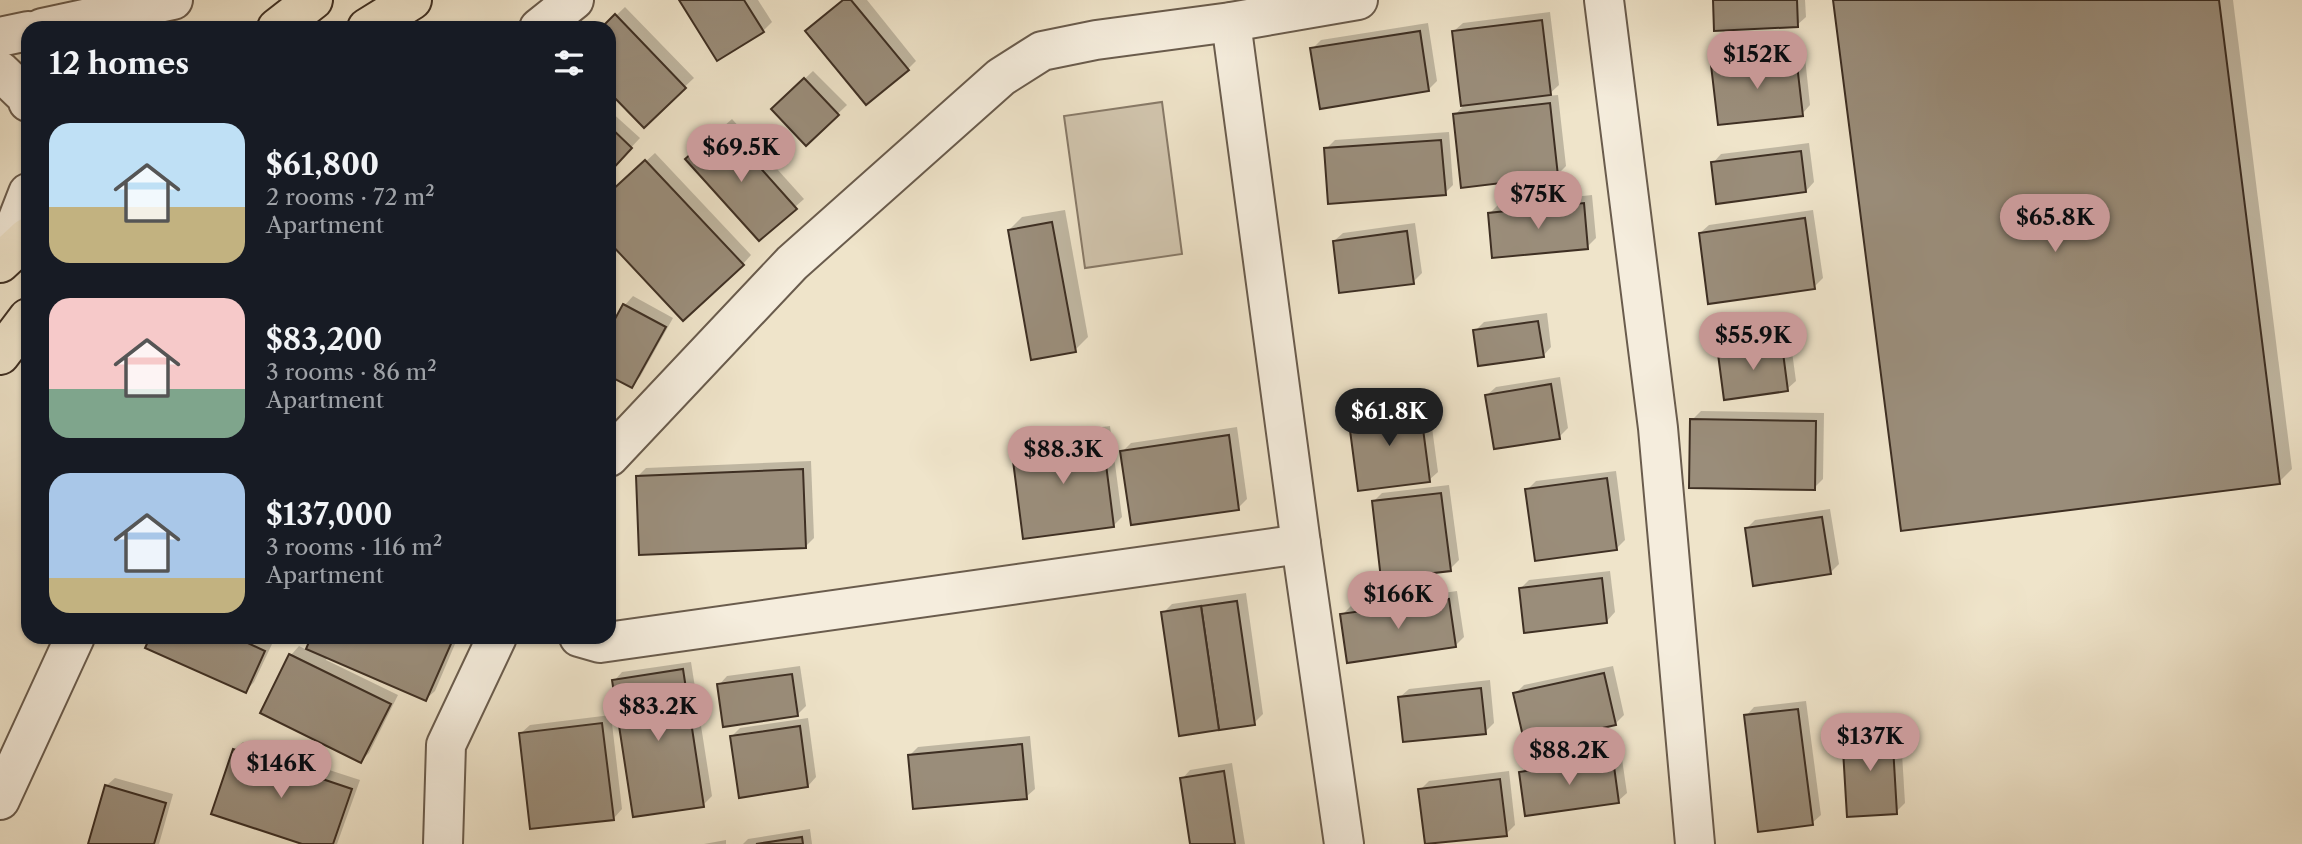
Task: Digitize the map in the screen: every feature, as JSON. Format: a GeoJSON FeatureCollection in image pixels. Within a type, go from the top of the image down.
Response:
{"type":"FeatureCollection","features":[{"type":"Feature","properties":{"kind":"main road"},"geometry":{"type":"LineString","coordinates":[[286,21],[313,0]]}},
{"type":"Feature","properties":{"kind":"main road"},"geometry":{"type":"LineString","coordinates":[[378,21],[412,0]]}},
{"type":"Feature","properties":{"kind":"main road"},"geometry":{"type":"LineString","coordinates":[[0,355],[21,327]]}},
{"type":"Feature","properties":{"kind":"street"},"geometry":{"type":"LineString","coordinates":[[75,21],[173,0]]}},
{"type":"Feature","properties":{"kind":"street"},"geometry":{"type":"LineString","coordinates":[[548,21],[574,0]]}},
{"type":"Feature","properties":{"kind":"street"},"geometry":{"type":"LineString","coordinates":[[616,450],[792,263],[1001,77],[1042,51],[1096,40],[1231,22],[1358,0]]}},
{"type":"Feature","properties":{"kind":"street"},"geometry":{"type":"LineString","coordinates":[[1604,0],[1658,428],[1695,844]]}},
{"type":"Feature","properties":{"kind":"street"},"geometry":{"type":"LineString","coordinates":[[1231,22],[1301,544],[1345,844]]}},
{"type":"Feature","properties":{"kind":"street"},"geometry":{"type":"LineString","coordinates":[[0,37],[21,32]]}},
{"type":"Feature","properties":{"kind":"street"},"geometry":{"type":"LineString","coordinates":[[0,71],[21,91]]}},
{"type":"Feature","properties":{"kind":"street"},"geometry":{"type":"LineString","coordinates":[[10,254],[21,217]]}},
{"type":"Feature","properties":{"kind":"street"},"geometry":{"type":"LineString","coordinates":[[616,641],[1301,544]]}},
{"type":"Feature","properties":{"kind":"street"},"geometry":{"type":"LineString","coordinates":[[0,800],[72,644]]}},
{"type":"Feature","properties":{"kind":"street"},"geometry":{"type":"LineString","coordinates":[[443,844],[446,745],[493,644]]}},
{"type":"Feature","properties":{"kind":"shaded area"},"geometry":{"type":"Polygon","coordinates":[[[1162,102],[1182,254],[1085,268],[1064,116],[1162,102]]]}},
{"type":"Feature","properties":{"kind":"building"},"geometry":{"type":"Polygon","coordinates":[[[679,0],[744,0],[764,32],[717,61],[679,0]]]}},
{"type":"Feature","properties":{"kind":"building"},"geometry":{"type":"Polygon","coordinates":[[[843,0],[851,0],[909,70],[866,105],[805,31],[843,0]]]}},
{"type":"Feature","properties":{"kind":"building"},"geometry":{"type":"Polygon","coordinates":[[[1713,0],[1797,0],[1798,27],[1714,31],[1713,0]]]}},
{"type":"Feature","properties":{"kind":"building"},"geometry":{"type":"Polygon","coordinates":[[[1833,0],[2219,0],[2280,484],[1901,531],[1833,0]]]}},
{"type":"Feature","properties":{"kind":"building"},"geometry":{"type":"Polygon","coordinates":[[[615,14],[686,88],[644,128],[616,99],[616,21],[608,21],[615,14]]]}},
{"type":"Feature","properties":{"kind":"building"},"geometry":{"type":"Polygon","coordinates":[[[1542,20],[1551,95],[1461,106],[1452,31],[1542,20]]]}},
{"type":"Feature","properties":{"kind":"building"},"geometry":{"type":"Polygon","coordinates":[[[1420,31],[1429,91],[1320,109],[1310,48],[1420,31]]]}},
{"type":"Feature","properties":{"kind":"building"},"geometry":{"type":"Polygon","coordinates":[[[1796,56],[1803,116],[1718,125],[1711,65],[1796,56]]]}},
{"type":"Feature","properties":{"kind":"building"},"geometry":{"type":"Polygon","coordinates":[[[804,78],[839,115],[806,146],[771,109],[804,78]]]}},
{"type":"Feature","properties":{"kind":"building"},"geometry":{"type":"Polygon","coordinates":[[[1550,103],[1558,176],[1461,188],[1453,114],[1550,103]]]}},
{"type":"Feature","properties":{"kind":"building"},"geometry":{"type":"Polygon","coordinates":[[[723,126],[797,209],[759,241],[685,159],[723,126]]]}},
{"type":"Feature","properties":{"kind":"building"},"geometry":{"type":"Polygon","coordinates":[[[616,133],[632,148],[616,165],[616,133]]]}},
{"type":"Feature","properties":{"kind":"building"},"geometry":{"type":"Polygon","coordinates":[[[1441,140],[1446,195],[1328,204],[1324,148],[1441,140]]]}},
{"type":"Feature","properties":{"kind":"building"},"geometry":{"type":"Polygon","coordinates":[[[1801,151],[1806,192],[1716,204],[1711,162],[1801,151]]]}},
{"type":"Feature","properties":{"kind":"building"},"geometry":{"type":"Polygon","coordinates":[[[645,160],[744,265],[683,321],[616,249],[616,187],[645,160]]]}},
{"type":"Feature","properties":{"kind":"building"},"geometry":{"type":"Polygon","coordinates":[[[1584,203],[1588,249],[1492,258],[1488,213],[1584,203]]]}},
{"type":"Feature","properties":{"kind":"building"},"geometry":{"type":"Polygon","coordinates":[[[1805,218],[1815,289],[1708,304],[1699,233],[1805,218]]]}},
{"type":"Feature","properties":{"kind":"building"},"geometry":{"type":"Polygon","coordinates":[[[1052,222],[1076,352],[1031,360],[1008,230],[1052,222]]]}},
{"type":"Feature","properties":{"kind":"building"},"geometry":{"type":"Polygon","coordinates":[[[1407,231],[1414,284],[1339,293],[1333,241],[1407,231]]]}},
{"type":"Feature","properties":{"kind":"building"},"geometry":{"type":"Polygon","coordinates":[[[623,304],[666,327],[632,388],[616,380],[616,317],[623,304]]]}},
{"type":"Feature","properties":{"kind":"building"},"geometry":{"type":"Polygon","coordinates":[[[1538,321],[1544,357],[1478,366],[1473,330],[1538,321]]]}},
{"type":"Feature","properties":{"kind":"building"},"geometry":{"type":"Polygon","coordinates":[[[1782,345],[1788,391],[1724,400],[1718,354],[1782,345]]]}},
{"type":"Feature","properties":{"kind":"building"},"geometry":{"type":"Polygon","coordinates":[[[1551,384],[1560,439],[1494,449],[1485,395],[1551,384]]]}},
{"type":"Feature","properties":{"kind":"building"},"geometry":{"type":"Polygon","coordinates":[[[1420,406],[1430,482],[1358,491],[1348,415],[1420,406]]]}},
{"type":"Feature","properties":{"kind":"building"},"geometry":{"type":"Polygon","coordinates":[[[1690,419],[1816,421],[1815,490],[1689,488],[1690,419]]]}},
{"type":"Feature","properties":{"kind":"building"},"geometry":{"type":"Polygon","coordinates":[[[1102,433],[1114,527],[1023,539],[1011,445],[1102,433]]]}},
{"type":"Feature","properties":{"kind":"building"},"geometry":{"type":"Polygon","coordinates":[[[1229,435],[1239,510],[1131,525],[1120,451],[1229,435]]]}},
{"type":"Feature","properties":{"kind":"building"},"geometry":{"type":"Polygon","coordinates":[[[803,469],[806,548],[639,555],[636,476],[803,469]]]}},
{"type":"Feature","properties":{"kind":"building"},"geometry":{"type":"Polygon","coordinates":[[[1607,478],[1617,550],[1535,561],[1525,489],[1607,478]]]}},
{"type":"Feature","properties":{"kind":"building"},"geometry":{"type":"Polygon","coordinates":[[[1441,493],[1451,571],[1381,579],[1372,501],[1441,493]]]}},
{"type":"Feature","properties":{"kind":"building"},"geometry":{"type":"Polygon","coordinates":[[[1822,517],[1831,574],[1753,586],[1745,528],[1822,517]]]}},
{"type":"Feature","properties":{"kind":"building"},"geometry":{"type":"Polygon","coordinates":[[[1602,578],[1607,623],[1524,633],[1519,588],[1602,578]]]}},
{"type":"Feature","properties":{"kind":"building"},"geometry":{"type":"Polygon","coordinates":[[[1449,599],[1456,647],[1347,663],[1340,614],[1449,599]]]}},
{"type":"Feature","properties":{"kind":"building"},"geometry":{"type":"Polygon","coordinates":[[[1237,601],[1255,725],[1219,730],[1201,606],[1237,601]]]}},
{"type":"Feature","properties":{"kind":"building"},"geometry":{"type":"Polygon","coordinates":[[[1201,606],[1219,730],[1179,736],[1161,612],[1201,606]]]}},
{"type":"Feature","properties":{"kind":"building"},"geometry":{"type":"Polygon","coordinates":[[[147,644],[250,644],[265,651],[246,693],[145,648],[147,644]]]}},
{"type":"Feature","properties":{"kind":"building"},"geometry":{"type":"Polygon","coordinates":[[[308,644],[451,644],[426,701],[306,649],[308,644]]]}},
{"type":"Feature","properties":{"kind":"building"},"geometry":{"type":"Polygon","coordinates":[[[289,654],[391,704],[361,763],[260,713],[289,654]]]}},
{"type":"Feature","properties":{"kind":"building"},"geometry":{"type":"Polygon","coordinates":[[[683,669],[704,807],[633,817],[612,680],[683,669]]]}},
{"type":"Feature","properties":{"kind":"building"},"geometry":{"type":"Polygon","coordinates":[[[1604,673],[1616,725],[1525,745],[1513,693],[1604,673]]]}},
{"type":"Feature","properties":{"kind":"building"},"geometry":{"type":"Polygon","coordinates":[[[792,674],[798,716],[723,727],[717,684],[792,674]]]}},
{"type":"Feature","properties":{"kind":"building"},"geometry":{"type":"Polygon","coordinates":[[[1481,688],[1486,734],[1403,742],[1398,697],[1481,688]]]}},
{"type":"Feature","properties":{"kind":"building"},"geometry":{"type":"Polygon","coordinates":[[[1798,709],[1813,825],[1758,832],[1744,715],[1798,709]]]}},
{"type":"Feature","properties":{"kind":"building"},"geometry":{"type":"Polygon","coordinates":[[[602,723],[614,820],[530,829],[519,733],[602,723]]]}},
{"type":"Feature","properties":{"kind":"building"},"geometry":{"type":"Polygon","coordinates":[[[800,726],[808,787],[739,798],[730,736],[800,726]]]}},
{"type":"Feature","properties":{"kind":"building"},"geometry":{"type":"Polygon","coordinates":[[[1892,729],[1897,814],[1847,817],[1842,733],[1892,729]]]}},
{"type":"Feature","properties":{"kind":"building"},"geometry":{"type":"Polygon","coordinates":[[[1022,744],[1027,799],[913,809],[908,755],[1022,744]]]}},
{"type":"Feature","properties":{"kind":"building"},"geometry":{"type":"Polygon","coordinates":[[[233,749],[352,789],[333,844],[302,844],[211,814],[233,749]]]}},
{"type":"Feature","properties":{"kind":"building"},"geometry":{"type":"Polygon","coordinates":[[[1613,759],[1619,803],[1525,816],[1519,772],[1613,759]]]}},
{"type":"Feature","properties":{"kind":"building"},"geometry":{"type":"Polygon","coordinates":[[[1224,771],[1235,844],[1190,844],[1180,778],[1224,771]]]}},
{"type":"Feature","properties":{"kind":"building"},"geometry":{"type":"Polygon","coordinates":[[[1500,779],[1507,836],[1425,844],[1418,789],[1500,779]]]}},
{"type":"Feature","properties":{"kind":"building"},"geometry":{"type":"Polygon","coordinates":[[[105,785],[166,803],[154,844],[88,844],[105,785]]]}},
{"type":"Feature","properties":{"kind":"building"},"geometry":{"type":"Polygon","coordinates":[[[802,837],[803,844],[756,844],[802,837]]]}}]}
